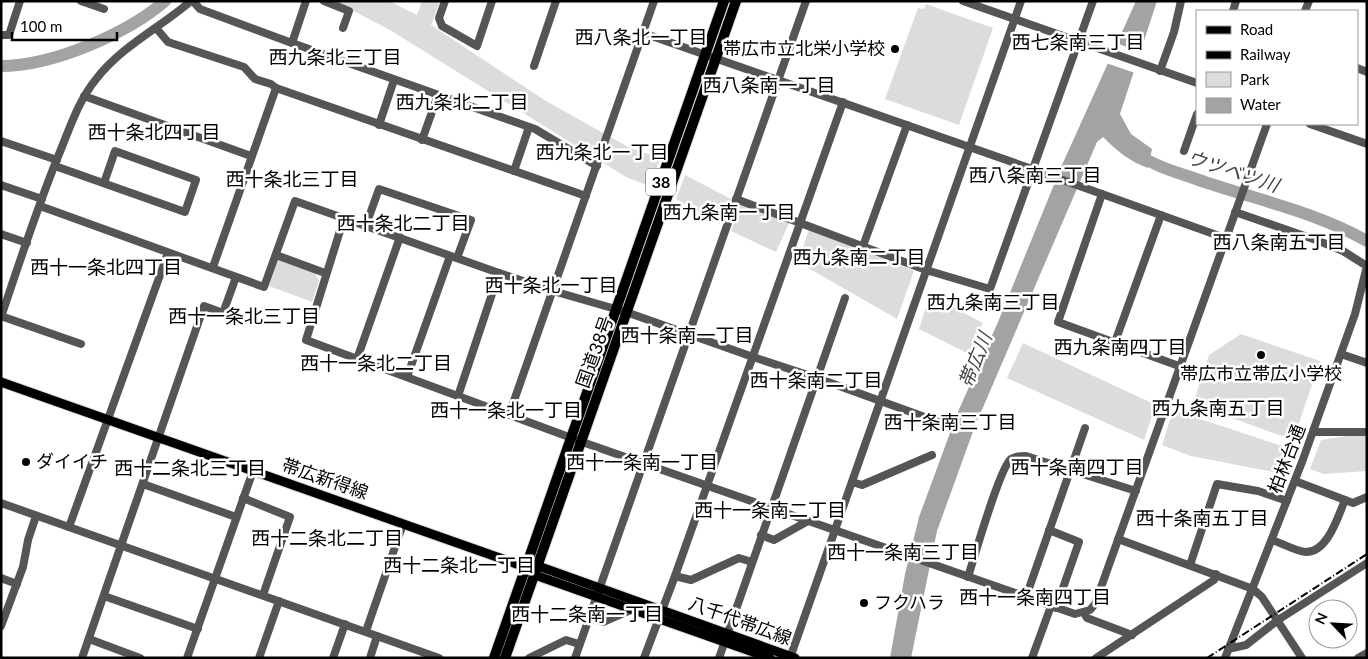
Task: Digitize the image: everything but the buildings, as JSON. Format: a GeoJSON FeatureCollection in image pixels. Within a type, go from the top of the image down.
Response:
{"type":"FeatureCollection","features":[{"type":"Feature","properties":{"kind":"highway","name":"国道38号"},"geometry":{"type":"LineString","coordinates":[[711,56],[724,1]]}},
{"type":"Feature","properties":{"kind":"highway","name":"国道38号"},"geometry":{"type":"LineString","coordinates":[[494,658],[525,567],[576,439],[711,56],[736,1]]}},
{"type":"Feature","properties":{"kind":"highway","name":"国道38号"},"geometry":{"type":"LineString","coordinates":[[505,658],[536,571],[576,439]]}},
{"type":"Feature","properties":{"kind":"main road","name":"帯広新得線"},"geometry":{"type":"LineString","coordinates":[[1,382],[525,567]]}},
{"type":"Feature","properties":{"kind":"main road","name":"八千代帯広線"},"geometry":{"type":"LineString","coordinates":[[525,567],[726,638],[792,657]]}},
{"type":"Feature","properties":{"kind":"main road","name":"八千代帯広線"},"geometry":{"type":"LineString","coordinates":[[598,592],[633,609],[660,614]]}},
{"type":"Feature","properties":{"kind":"main road","name":"八千代帯広線"},"geometry":{"type":"LineString","coordinates":[[726,638],[770,658]]}},
{"type":"Feature","properties":{"kind":"street"},"geometry":{"type":"LineString","coordinates":[[1,34],[9,36],[20,1]]}},
{"type":"Feature","properties":{"kind":"street"},"geometry":{"type":"LineString","coordinates":[[81,1],[104,10]]}},
{"type":"Feature","properties":{"kind":"street"},"geometry":{"type":"LineString","coordinates":[[81,344],[1,317],[5,295],[27,243],[74,115],[84,96],[106,68],[120,55],[192,1],[200,9],[528,127],[597,166]]}},
{"type":"Feature","properties":{"kind":"street"},"geometry":{"type":"LineString","coordinates":[[292,43],[306,1]]}},
{"type":"Feature","properties":{"kind":"street"},"geometry":{"type":"LineString","coordinates":[[324,1],[349,11],[343,28]]}},
{"type":"Feature","properties":{"kind":"street"},"geometry":{"type":"LineString","coordinates":[[444,1],[439,18],[442,26],[477,46],[492,1]]}},
{"type":"Feature","properties":{"kind":"street"},"geometry":{"type":"LineString","coordinates":[[534,66],[556,1]]}},
{"type":"Feature","properties":{"kind":"street"},"geometry":{"type":"LineString","coordinates":[[509,415],[654,1]]}},
{"type":"Feature","properties":{"kind":"street"},"geometry":{"type":"LineString","coordinates":[[575,658],[806,1]]}},
{"type":"Feature","properties":{"kind":"street"},"geometry":{"type":"LineString","coordinates":[[963,1],[1196,83]]}},
{"type":"Feature","properties":{"kind":"street"},"geometry":{"type":"LineString","coordinates":[[792,657],[1021,1]]}},
{"type":"Feature","properties":{"kind":"street"},"geometry":{"type":"LineString","coordinates":[[736,199],[926,270],[990,289],[1093,1]]}},
{"type":"Feature","properties":{"kind":"street"},"geometry":{"type":"LineString","coordinates":[[1160,71],[1174,32],[1181,1]]}},
{"type":"Feature","properties":{"kind":"street"},"geometry":{"type":"LineString","coordinates":[[156,28],[168,42],[244,67],[255,79],[271,84],[276,88],[586,196]]}},
{"type":"Feature","properties":{"kind":"street"},"geometry":{"type":"LineString","coordinates":[[643,33],[1032,168],[1225,238]]}},
{"type":"Feature","properties":{"kind":"street"},"geometry":{"type":"LineString","coordinates":[[379,125],[394,80]]}},
{"type":"Feature","properties":{"kind":"street"},"geometry":{"type":"LineString","coordinates":[[213,267],[276,88]]}},
{"type":"Feature","properties":{"kind":"street"},"geometry":{"type":"LineString","coordinates":[[422,140],[438,95]]}},
{"type":"Feature","properties":{"kind":"street"},"geometry":{"type":"LineString","coordinates":[[84,96],[251,156]]}},
{"type":"Feature","properties":{"kind":"street"},"geometry":{"type":"LineString","coordinates":[[644,658],[675,576],[843,102]]}},
{"type":"Feature","properties":{"kind":"street"},"geometry":{"type":"LineString","coordinates":[[1184,151],[1196,117]]}},
{"type":"Feature","properties":{"kind":"street"},"geometry":{"type":"LineString","coordinates":[[863,246],[907,124]]}},
{"type":"Feature","properties":{"kind":"street"},"geometry":{"type":"LineString","coordinates":[[344,218],[325,273],[306,340],[707,486],[1075,614],[1090,610],[1095,604],[1266,125]]}},
{"type":"Feature","properties":{"kind":"street"},"geometry":{"type":"LineString","coordinates":[[1313,125],[1367,144]]}},
{"type":"Feature","properties":{"kind":"street"},"geometry":{"type":"LineString","coordinates":[[514,171],[528,127]]}},
{"type":"Feature","properties":{"kind":"street"},"geometry":{"type":"LineString","coordinates":[[1,141],[104,183],[185,212],[196,180],[115,151],[104,183]]}},
{"type":"Feature","properties":{"kind":"street"},"geometry":{"type":"LineString","coordinates":[[1,184],[41,203],[168,253],[213,267],[264,287],[295,201],[499,273],[621,311],[817,378],[944,424]]}},
{"type":"Feature","properties":{"kind":"street"},"geometry":{"type":"LineString","coordinates":[[366,225],[379,189],[471,220],[453,257],[407,377]]}},
{"type":"Feature","properties":{"kind":"street"},"geometry":{"type":"LineString","coordinates":[[1102,194],[1058,322],[1179,366]]}},
{"type":"Feature","properties":{"kind":"street"},"geometry":{"type":"LineString","coordinates":[[1236,209],[1343,251],[1367,266]]}},
{"type":"Feature","properties":{"kind":"street"},"geometry":{"type":"LineString","coordinates":[[1115,342],[1161,215]]}},
{"type":"Feature","properties":{"kind":"street"},"geometry":{"type":"LineString","coordinates":[[1,234],[27,243]]}},
{"type":"Feature","properties":{"kind":"street"},"geometry":{"type":"LineString","coordinates":[[357,359],[400,238]]}},
{"type":"Feature","properties":{"kind":"street"},"geometry":{"type":"LineString","coordinates":[[69,527],[168,253]]}},
{"type":"Feature","properties":{"kind":"street"},"geometry":{"type":"LineString","coordinates":[[276,255],[325,273]]}},
{"type":"Feature","properties":{"kind":"street","name":"柏林台通"},"geometry":{"type":"LineString","coordinates":[[1224,658],[1253,589],[1313,432],[1355,314],[1367,266]]}},
{"type":"Feature","properties":{"kind":"street"},"geometry":{"type":"LineString","coordinates":[[458,396],[499,273]]}},
{"type":"Feature","properties":{"kind":"street"},"geometry":{"type":"LineString","coordinates":[[82,658],[204,306],[223,313],[236,276]]}},
{"type":"Feature","properties":{"kind":"street"},"geometry":{"type":"LineString","coordinates":[[719,658],[845,298]]}},
{"type":"Feature","properties":{"kind":"street"},"geometry":{"type":"LineString","coordinates":[[1341,354],[1367,363]]}},
{"type":"Feature","properties":{"kind":"street"},"geometry":{"type":"LineString","coordinates":[[1026,597],[1085,428]]}},
{"type":"Feature","properties":{"kind":"street"},"geometry":{"type":"LineString","coordinates":[[1313,432],[1367,432]]}},
{"type":"Feature","properties":{"kind":"street"},"geometry":{"type":"LineString","coordinates":[[852,482],[862,485],[932,455]]}},
{"type":"Feature","properties":{"kind":"street"},"geometry":{"type":"LineString","coordinates":[[968,577],[996,492],[1009,460],[1017,456],[1026,456],[1136,491]]}},
{"type":"Feature","properties":{"kind":"street"},"geometry":{"type":"LineString","coordinates":[[187,658],[253,471]]}},
{"type":"Feature","properties":{"kind":"street"},"geometry":{"type":"LineString","coordinates":[[1295,481],[1353,503],[1367,497]]}},
{"type":"Feature","properties":{"kind":"street"},"geometry":{"type":"LineString","coordinates":[[143,484],[236,517]]}},
{"type":"Feature","properties":{"kind":"street"},"geometry":{"type":"LineString","coordinates":[[1190,565],[1216,484],[1258,491],[1287,501]]}},
{"type":"Feature","properties":{"kind":"street"},"geometry":{"type":"LineString","coordinates":[[243,498],[290,516],[262,595]]}},
{"type":"Feature","properties":{"kind":"street"},"geometry":{"type":"LineString","coordinates":[[1272,540],[1305,552],[1315,550],[1323,544],[1331,533],[1345,500]]}},
{"type":"Feature","properties":{"kind":"street"},"geometry":{"type":"LineString","coordinates":[[1,503],[439,658]]}},
{"type":"Feature","properties":{"kind":"street"},"geometry":{"type":"LineString","coordinates":[[1,626],[23,567],[28,540],[36,516]]}},
{"type":"Feature","properties":{"kind":"street"},"geometry":{"type":"LineString","coordinates":[[761,535],[774,540],[808,521]]}},
{"type":"Feature","properties":{"kind":"street"},"geometry":{"type":"LineString","coordinates":[[366,631],[403,524]]}},
{"type":"Feature","properties":{"kind":"street"},"geometry":{"type":"LineString","coordinates":[[1032,658],[1079,542],[1049,530]]}},
{"type":"Feature","properties":{"kind":"street"},"geometry":{"type":"LineString","coordinates":[[1118,539],[1253,589],[1262,597],[1302,658]]}},
{"type":"Feature","properties":{"kind":"street"},"geometry":{"type":"LineString","coordinates":[[675,576],[691,580],[739,558],[752,562]]}},
{"type":"Feature","properties":{"kind":"street"},"geometry":{"type":"LineString","coordinates":[[1228,649],[1246,645],[1278,620],[1367,563]]}},
{"type":"Feature","properties":{"kind":"street"},"geometry":{"type":"LineString","coordinates":[[1096,658],[1214,580],[1216,574]]}},
{"type":"Feature","properties":{"kind":"street"},"geometry":{"type":"LineString","coordinates":[[1,578],[17,584]]}},
{"type":"Feature","properties":{"kind":"street"},"geometry":{"type":"LineString","coordinates":[[104,596],[198,629]]}},
{"type":"Feature","properties":{"kind":"street"},"geometry":{"type":"LineString","coordinates":[[259,658],[279,601]]}},
{"type":"Feature","properties":{"kind":"street"},"geometry":{"type":"LineString","coordinates":[[588,618],[603,622],[633,609]]}},
{"type":"Feature","properties":{"kind":"street"},"geometry":{"type":"LineString","coordinates":[[1084,613],[1087,618],[1132,635]]}},
{"type":"Feature","properties":{"kind":"street"},"geometry":{"type":"LineString","coordinates":[[333,658],[345,624]]}},
{"type":"Feature","properties":{"kind":"street"},"geometry":{"type":"LineString","coordinates":[[370,658],[377,636]]}},
{"type":"Feature","properties":{"kind":"street"},"geometry":{"type":"LineString","coordinates":[[89,639],[140,658]]}},
{"type":"Feature","properties":{"kind":"street"},"geometry":{"type":"LineString","coordinates":[[529,658],[566,640],[579,644]]}},
{"type":"Feature","properties":{"kind":"street"},"geometry":{"type":"LineString","coordinates":[[1358,658],[1367,653]]}},
{"type":"Feature","properties":{"kind":"green space"},"geometry":{"type":"Polygon","coordinates":[[[334,1],[389,1],[417,15],[422,1],[440,1],[431,25],[546,101],[630,148],[661,158],[649,186],[626,177],[390,30],[334,1]]]}},
{"type":"Feature","properties":{"kind":"green space"},"geometry":{"type":"Polygon","coordinates":[[[926,4],[993,28],[959,125],[885,99],[918,8],[924,9],[926,4]]]}},
{"type":"Feature","properties":{"kind":"green space"},"geometry":{"type":"Polygon","coordinates":[[[685,175],[731,199],[720,224],[676,199],[685,175]]]}},
{"type":"Feature","properties":{"kind":"green space"},"geometry":{"type":"Polygon","coordinates":[[[741,203],[790,221],[776,252],[731,231],[741,203]]]}},
{"type":"Feature","properties":{"kind":"green space"},"geometry":{"type":"Polygon","coordinates":[[[809,229],[914,271],[897,319],[798,262],[809,229]]]}},
{"type":"Feature","properties":{"kind":"green space"},"geometry":{"type":"Polygon","coordinates":[[[278,260],[315,273],[319,281],[312,302],[269,286],[278,260]]]}},
{"type":"Feature","properties":{"kind":"green space"},"geometry":{"type":"Polygon","coordinates":[[[930,295],[983,323],[969,354],[919,329],[930,295]]]}},
{"type":"Feature","properties":{"kind":"green space"},"geometry":{"type":"Polygon","coordinates":[[[1241,334],[1320,361],[1297,429],[1282,436],[1193,404],[1209,355],[1241,334]]]}},
{"type":"Feature","properties":{"kind":"green space"},"geometry":{"type":"Polygon","coordinates":[[[1023,343],[1156,405],[1144,440],[1007,378],[1023,343]]]}},
{"type":"Feature","properties":{"kind":"green space"},"geometry":{"type":"Polygon","coordinates":[[[1173,410],[1297,451],[1288,475],[1191,456],[1162,445],[1173,410]]]}},
{"type":"Feature","properties":{"kind":"green space"},"geometry":{"type":"Polygon","coordinates":[[[1367,433],[1367,471],[1324,474],[1310,469],[1321,440],[1367,433]]]}},
{"type":"Feature","properties":{"kind":"water"},"geometry":{"type":"Polygon","coordinates":[[[1136,1],[1157,1],[1120,114],[1131,134],[1152,149],[1148,168],[1124,155],[1103,137],[1097,142],[975,426],[937,531],[911,658],[890,658],[905,574],[919,517],[957,414],[998,322],[1062,165],[1136,1]]]}},
{"type":"Feature","properties":{"kind":"pier"},"geometry":{"type":"Polygon","coordinates":[[[1116,43],[1144,53],[1135,73],[1106,63],[1116,43]]]}},
{"type":"Feature","properties":{"kind":"waterway"},"geometry":{"type":"LineString","coordinates":[[1,66],[21,65],[43,60],[88,46],[131,25],[165,1]]}},
{"type":"Feature","properties":{"kind":"waterway","name":"ウツベツ川"},"geometry":{"type":"LineString","coordinates":[[1136,153],[1150,162],[1165,168],[1305,213],[1367,241]]}},
{"type":"Feature","properties":{"kind":"railway"},"geometry":{"type":"LineString","coordinates":[[1207,658],[1367,554]]}},
{"type":"Feature","properties":{"kind":"place","name":"帯広市立北栄小学校"},"geometry":{"type":"Point","coordinates":[895,49]}},
{"type":"Feature","properties":{"kind":"place","name":"帯広市立帯広小学校"},"geometry":{"type":"Point","coordinates":[1261,355]}},
{"type":"Feature","properties":{"kind":"place","name":"ダイイチ"},"geometry":{"type":"Point","coordinates":[26,462]}},
{"type":"Feature","properties":{"kind":"place","name":"フクハラ"},"geometry":{"type":"Point","coordinates":[864,603]}},
{"type":"Feature","properties":{"kind":"district","name":"西八条北一丁目"},"geometry":{"type":"Point","coordinates":[641,37]}},
{"type":"Feature","properties":{"kind":"district","name":"西七条南三丁目"},"geometry":{"type":"Point","coordinates":[1078,42]}},
{"type":"Feature","properties":{"kind":"district","name":"西九条北三丁目"},"geometry":{"type":"Point","coordinates":[335,57]}},
{"type":"Feature","properties":{"kind":"district","name":"西八条南一丁目"},"geometry":{"type":"Point","coordinates":[769,85]}},
{"type":"Feature","properties":{"kind":"district","name":"西九条北二丁目"},"geometry":{"type":"Point","coordinates":[462,102]}},
{"type":"Feature","properties":{"kind":"district","name":"西十条北四丁目"},"geometry":{"type":"Point","coordinates":[154,132]}},
{"type":"Feature","properties":{"kind":"district","name":"西九条北一丁目"},"geometry":{"type":"Point","coordinates":[602,152]}},
{"type":"Feature","properties":{"kind":"district","name":"西八条南三丁目"},"geometry":{"type":"Point","coordinates":[1035,175]}},
{"type":"Feature","properties":{"kind":"district","name":"西十条北三丁目"},"geometry":{"type":"Point","coordinates":[292,179]}},
{"type":"Feature","properties":{"kind":"district","name":"西九条南一丁目"},"geometry":{"type":"Point","coordinates":[729,212]}},
{"type":"Feature","properties":{"kind":"district","name":"西十条北二丁目"},"geometry":{"type":"Point","coordinates":[403,223]}},
{"type":"Feature","properties":{"kind":"district","name":"西八条南五丁目"},"geometry":{"type":"Point","coordinates":[1279,242]}},
{"type":"Feature","properties":{"kind":"district","name":"西九条南二丁目"},"geometry":{"type":"Point","coordinates":[859,257]}},
{"type":"Feature","properties":{"kind":"district","name":"西十一条北四丁目"},"geometry":{"type":"Point","coordinates":[106,267]}},
{"type":"Feature","properties":{"kind":"district","name":"西十条北一丁目"},"geometry":{"type":"Point","coordinates":[551,285]}},
{"type":"Feature","properties":{"kind":"district","name":"西九条南三丁目"},"geometry":{"type":"Point","coordinates":[993,302]}},
{"type":"Feature","properties":{"kind":"district","name":"西十一条北三丁目"},"geometry":{"type":"Point","coordinates":[244,316]}},
{"type":"Feature","properties":{"kind":"district","name":"西十条南一丁目"},"geometry":{"type":"Point","coordinates":[687,335]}},
{"type":"Feature","properties":{"kind":"district","name":"西九条南四丁目"},"geometry":{"type":"Point","coordinates":[1120,347]}},
{"type":"Feature","properties":{"kind":"district","name":"西十一条北二丁目"},"geometry":{"type":"Point","coordinates":[376,363]}},
{"type":"Feature","properties":{"kind":"district","name":"西十条南二丁目"},"geometry":{"type":"Point","coordinates":[816,380]}},
{"type":"Feature","properties":{"kind":"district","name":"西九条南五丁目"},"geometry":{"type":"Point","coordinates":[1218,408]}},
{"type":"Feature","properties":{"kind":"district","name":"西十一条北一丁目"},"geometry":{"type":"Point","coordinates":[506,410]}},
{"type":"Feature","properties":{"kind":"district","name":"西十条南三丁目"},"geometry":{"type":"Point","coordinates":[950,422]}},
{"type":"Feature","properties":{"kind":"district","name":"西十一条南一丁目"},"geometry":{"type":"Point","coordinates":[642,462]}},
{"type":"Feature","properties":{"kind":"district","name":"西十条南四丁目"},"geometry":{"type":"Point","coordinates":[1077,467]}},
{"type":"Feature","properties":{"kind":"district","name":"西十二条北三丁目"},"geometry":{"type":"Point","coordinates":[190,468]}},
{"type":"Feature","properties":{"kind":"district","name":"西十一条南二丁目"},"geometry":{"type":"Point","coordinates":[770,510]}},
{"type":"Feature","properties":{"kind":"district","name":"西十条南五丁目"},"geometry":{"type":"Point","coordinates":[1202,518]}},
{"type":"Feature","properties":{"kind":"district","name":"西十二条北二丁目"},"geometry":{"type":"Point","coordinates":[327,538]}},
{"type":"Feature","properties":{"kind":"district","name":"西十一条南三丁目"},"geometry":{"type":"Point","coordinates":[903,552]}},
{"type":"Feature","properties":{"kind":"district","name":"西十二条北一丁目"},"geometry":{"type":"Point","coordinates":[459,565]}},
{"type":"Feature","properties":{"kind":"district","name":"西十一条南四丁目"},"geometry":{"type":"Point","coordinates":[1035,597]}},
{"type":"Feature","properties":{"kind":"district","name":"西十二条南一丁目"},"geometry":{"type":"Point","coordinates":[587,614]}},
{"type":"Feature","properties":{"kind":"water label","name":"帯広川"},"geometry":{"type":"Point","coordinates":[975,360]}}]}
